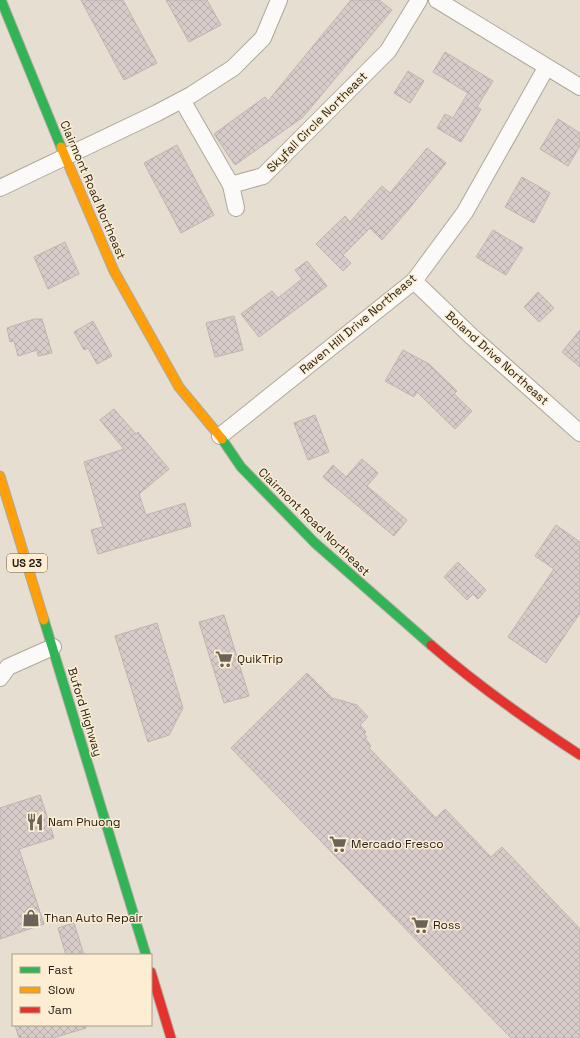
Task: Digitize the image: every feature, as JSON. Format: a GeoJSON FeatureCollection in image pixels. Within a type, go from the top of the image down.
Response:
{"type":"FeatureCollection","features":[{"type":"Feature","properties":{"kind":"main road","name":"Clairmont Road Northeast"},"geometry":{"type":"LineString","coordinates":[[0,0],[114,270],[179,387],[220,436],[241,467],[279,508],[371,593],[456,667],[510,709],[580,755]]}},
{"type":"Feature","properties":{"kind":"main road","name":"Buford Highway"},"geometry":{"type":"LineString","coordinates":[[0,476],[146,954]]}},
{"type":"Feature","properties":{"kind":"main road"},"geometry":{"type":"LineString","coordinates":[[152,975],[171,1038]]}},
{"type":"Feature","properties":{"kind":"street"},"geometry":{"type":"LineString","coordinates":[[0,188],[182,100],[233,68],[263,38],[279,0]]}},
{"type":"Feature","properties":{"kind":"street","name":"Skyfall Circle Northeast"},"geometry":{"type":"LineString","coordinates":[[230,185],[263,176],[388,51],[419,0]]}},
{"type":"Feature","properties":{"kind":"street"},"geometry":{"type":"LineString","coordinates":[[437,0],[546,68],[580,87]]}},
{"type":"Feature","properties":{"kind":"street","name":"Raven Hill Drive Northeast"},"geometry":{"type":"LineString","coordinates":[[220,436],[414,281],[465,212],[546,68]]}},
{"type":"Feature","properties":{"kind":"street"},"geometry":{"type":"LineString","coordinates":[[182,100],[230,185],[236,208]]}},
{"type":"Feature","properties":{"kind":"street","name":"Boland Drive Northeast"},"geometry":{"type":"LineString","coordinates":[[414,281],[470,335],[580,433]]}},
{"type":"Feature","properties":{"kind":"street"},"geometry":{"type":"LineString","coordinates":[[0,678],[8,667],[53,647]]}},
{"type":"Feature","properties":{"kind":"building"},"geometry":{"type":"Polygon","coordinates":[[[81,0],[123,0],[157,63],[124,80],[81,0]]]}},
{"type":"Feature","properties":{"kind":"building"},"geometry":{"type":"Polygon","coordinates":[[[166,0],[207,0],[221,25],[189,42],[166,0]]]}},
{"type":"Feature","properties":{"kind":"building"},"geometry":{"type":"Polygon","coordinates":[[[351,0],[379,0],[392,10],[303,117],[235,165],[214,134],[265,97],[268,101],[351,0]]]}},
{"type":"Feature","properties":{"kind":"building"},"geometry":{"type":"Polygon","coordinates":[[[445,52],[493,81],[477,107],[481,109],[461,142],[437,128],[445,114],[453,118],[468,93],[433,72],[445,52]]]}},
{"type":"Feature","properties":{"kind":"building"},"geometry":{"type":"Polygon","coordinates":[[[408,71],[424,81],[410,103],[394,93],[408,71]]]}},
{"type":"Feature","properties":{"kind":"building"},"geometry":{"type":"Polygon","coordinates":[[[558,119],[580,133],[580,146],[568,166],[540,149],[558,119]]]}},
{"type":"Feature","properties":{"kind":"building"},"geometry":{"type":"Polygon","coordinates":[[[177,145],[214,215],[181,233],[144,163],[177,145]]]}},
{"type":"Feature","properties":{"kind":"building"},"geometry":{"type":"Polygon","coordinates":[[[427,148],[446,163],[382,240],[370,228],[343,255],[351,263],[343,271],[316,244],[345,216],[350,222],[382,186],[390,193],[427,148]]]}},
{"type":"Feature","properties":{"kind":"building"},"geometry":{"type":"Polygon","coordinates":[[[522,177],[550,193],[534,223],[505,207],[522,177]]]}},
{"type":"Feature","properties":{"kind":"building"},"geometry":{"type":"Polygon","coordinates":[[[493,230],[523,248],[506,275],[476,257],[493,230]]]}},
{"type":"Feature","properties":{"kind":"building"},"geometry":{"type":"Polygon","coordinates":[[[65,242],[79,274],[48,289],[34,257],[65,242]]]}},
{"type":"Feature","properties":{"kind":"building"},"geometry":{"type":"Polygon","coordinates":[[[307,261],[327,286],[259,337],[241,314],[272,291],[278,298],[302,279],[295,270],[307,261]]]}},
{"type":"Feature","properties":{"kind":"building"},"geometry":{"type":"Polygon","coordinates":[[[538,292],[554,308],[539,322],[524,307],[538,292]]]}},
{"type":"Feature","properties":{"kind":"building"},"geometry":{"type":"Polygon","coordinates":[[[234,316],[243,350],[215,357],[206,323],[234,316]]]}},
{"type":"Feature","properties":{"kind":"building"},"geometry":{"type":"Polygon","coordinates":[[[34,319],[42,319],[52,353],[38,356],[37,350],[18,356],[14,341],[10,342],[7,328],[34,319]]]}},
{"type":"Feature","properties":{"kind":"building"},"geometry":{"type":"Polygon","coordinates":[[[93,321],[112,356],[97,364],[88,348],[84,350],[74,332],[93,321]]]}},
{"type":"Feature","properties":{"kind":"building"},"geometry":{"type":"Polygon","coordinates":[[[580,330],[580,367],[562,352],[580,330]]]}},
{"type":"Feature","properties":{"kind":"building"},"geometry":{"type":"Polygon","coordinates":[[[403,350],[429,364],[457,391],[454,394],[472,411],[455,429],[417,392],[414,397],[385,381],[403,350]]]}},
{"type":"Feature","properties":{"kind":"building"},"geometry":{"type":"Polygon","coordinates":[[[114,409],[136,434],[138,432],[169,469],[139,494],[146,515],[185,503],[191,526],[98,554],[91,530],[103,527],[84,462],[124,449],[100,420],[114,409]]]}},
{"type":"Feature","properties":{"kind":"building"},"geometry":{"type":"Polygon","coordinates":[[[315,415],[329,452],[308,460],[294,423],[315,415]]]}},
{"type":"Feature","properties":{"kind":"building"},"geometry":{"type":"Polygon","coordinates":[[[362,459],[378,473],[367,486],[407,520],[394,536],[323,477],[333,465],[346,477],[362,459]]]}},
{"type":"Feature","properties":{"kind":"building"},"geometry":{"type":"Polygon","coordinates":[[[556,525],[580,542],[580,613],[546,663],[508,637],[554,569],[535,556],[556,525]]]}},
{"type":"Feature","properties":{"kind":"building"},"geometry":{"type":"Polygon","coordinates":[[[458,562],[486,590],[478,599],[473,594],[467,600],[444,577],[458,562]]]}},
{"type":"Feature","properties":{"kind":"building","name":"QuikTrip"},"geometry":{"type":"Polygon","coordinates":[[[224,615],[249,696],[224,703],[199,622],[224,615]]]}},
{"type":"Feature","properties":{"kind":"building"},"geometry":{"type":"Polygon","coordinates":[[[157,623],[183,708],[169,735],[148,742],[115,636],[157,623]]]}},
{"type":"Feature","properties":{"kind":"building"},"geometry":{"type":"Polygon","coordinates":[[[307,673],[332,698],[357,705],[368,717],[360,725],[366,732],[364,734],[367,737],[365,738],[371,746],[369,748],[436,818],[445,809],[491,857],[502,847],[580,929],[580,1038],[511,1038],[231,748],[307,673]]]}},
{"type":"Feature","properties":{"kind":"building"},"geometry":{"type":"Polygon","coordinates":[[[40,795],[54,838],[19,849],[44,924],[0,939],[0,808],[40,795]]]}},
{"type":"Feature","properties":{"kind":"building"},"geometry":{"type":"Polygon","coordinates":[[[74,923],[84,954],[66,954],[58,928],[74,923]]]}},
{"type":"Feature","properties":{"kind":"building"},"geometry":{"type":"Polygon","coordinates":[[[15,1026],[85,1026],[86,1028],[53,1038],[19,1038],[15,1026]]]}},
{"type":"Feature","properties":{"kind":"traffic: fast"},"geometry":{"type":"LineString","coordinates":[[1,0],[61,147]]}},
{"type":"Feature","properties":{"kind":"traffic: fast"},"geometry":{"type":"LineString","coordinates":[[222,439],[241,467],[315,543],[431,645]]}},
{"type":"Feature","properties":{"kind":"traffic: fast"},"geometry":{"type":"LineString","coordinates":[[44,620],[146,954]]}},
{"type":"Feature","properties":{"kind":"traffic: slow"},"geometry":{"type":"LineString","coordinates":[[61,147],[114,271],[179,387],[222,439]]}},
{"type":"Feature","properties":{"kind":"traffic: slow"},"geometry":{"type":"LineString","coordinates":[[0,476],[44,620]]}},
{"type":"Feature","properties":{"kind":"traffic: jam"},"geometry":{"type":"LineString","coordinates":[[431,645],[504,703],[580,755]]}},
{"type":"Feature","properties":{"kind":"traffic: jam"},"geometry":{"type":"LineString","coordinates":[[152,975],[171,1038]]}},
{"type":"Feature","properties":{"kind":"place","name":"QuikTrip"},"geometry":{"type":"Point","coordinates":[224,659]}},
{"type":"Feature","properties":{"kind":"place","name":"Nam Phuong"},"geometry":{"type":"Point","coordinates":[35,822]}},
{"type":"Feature","properties":{"kind":"place","name":"Mercado Fresco"},"geometry":{"type":"Point","coordinates":[338,844]}},
{"type":"Feature","properties":{"kind":"place","name":"Than Auto Repair"},"geometry":{"type":"Point","coordinates":[31,918]}},
{"type":"Feature","properties":{"kind":"place","name":"Ross"},"geometry":{"type":"Point","coordinates":[420,925]}}]}
